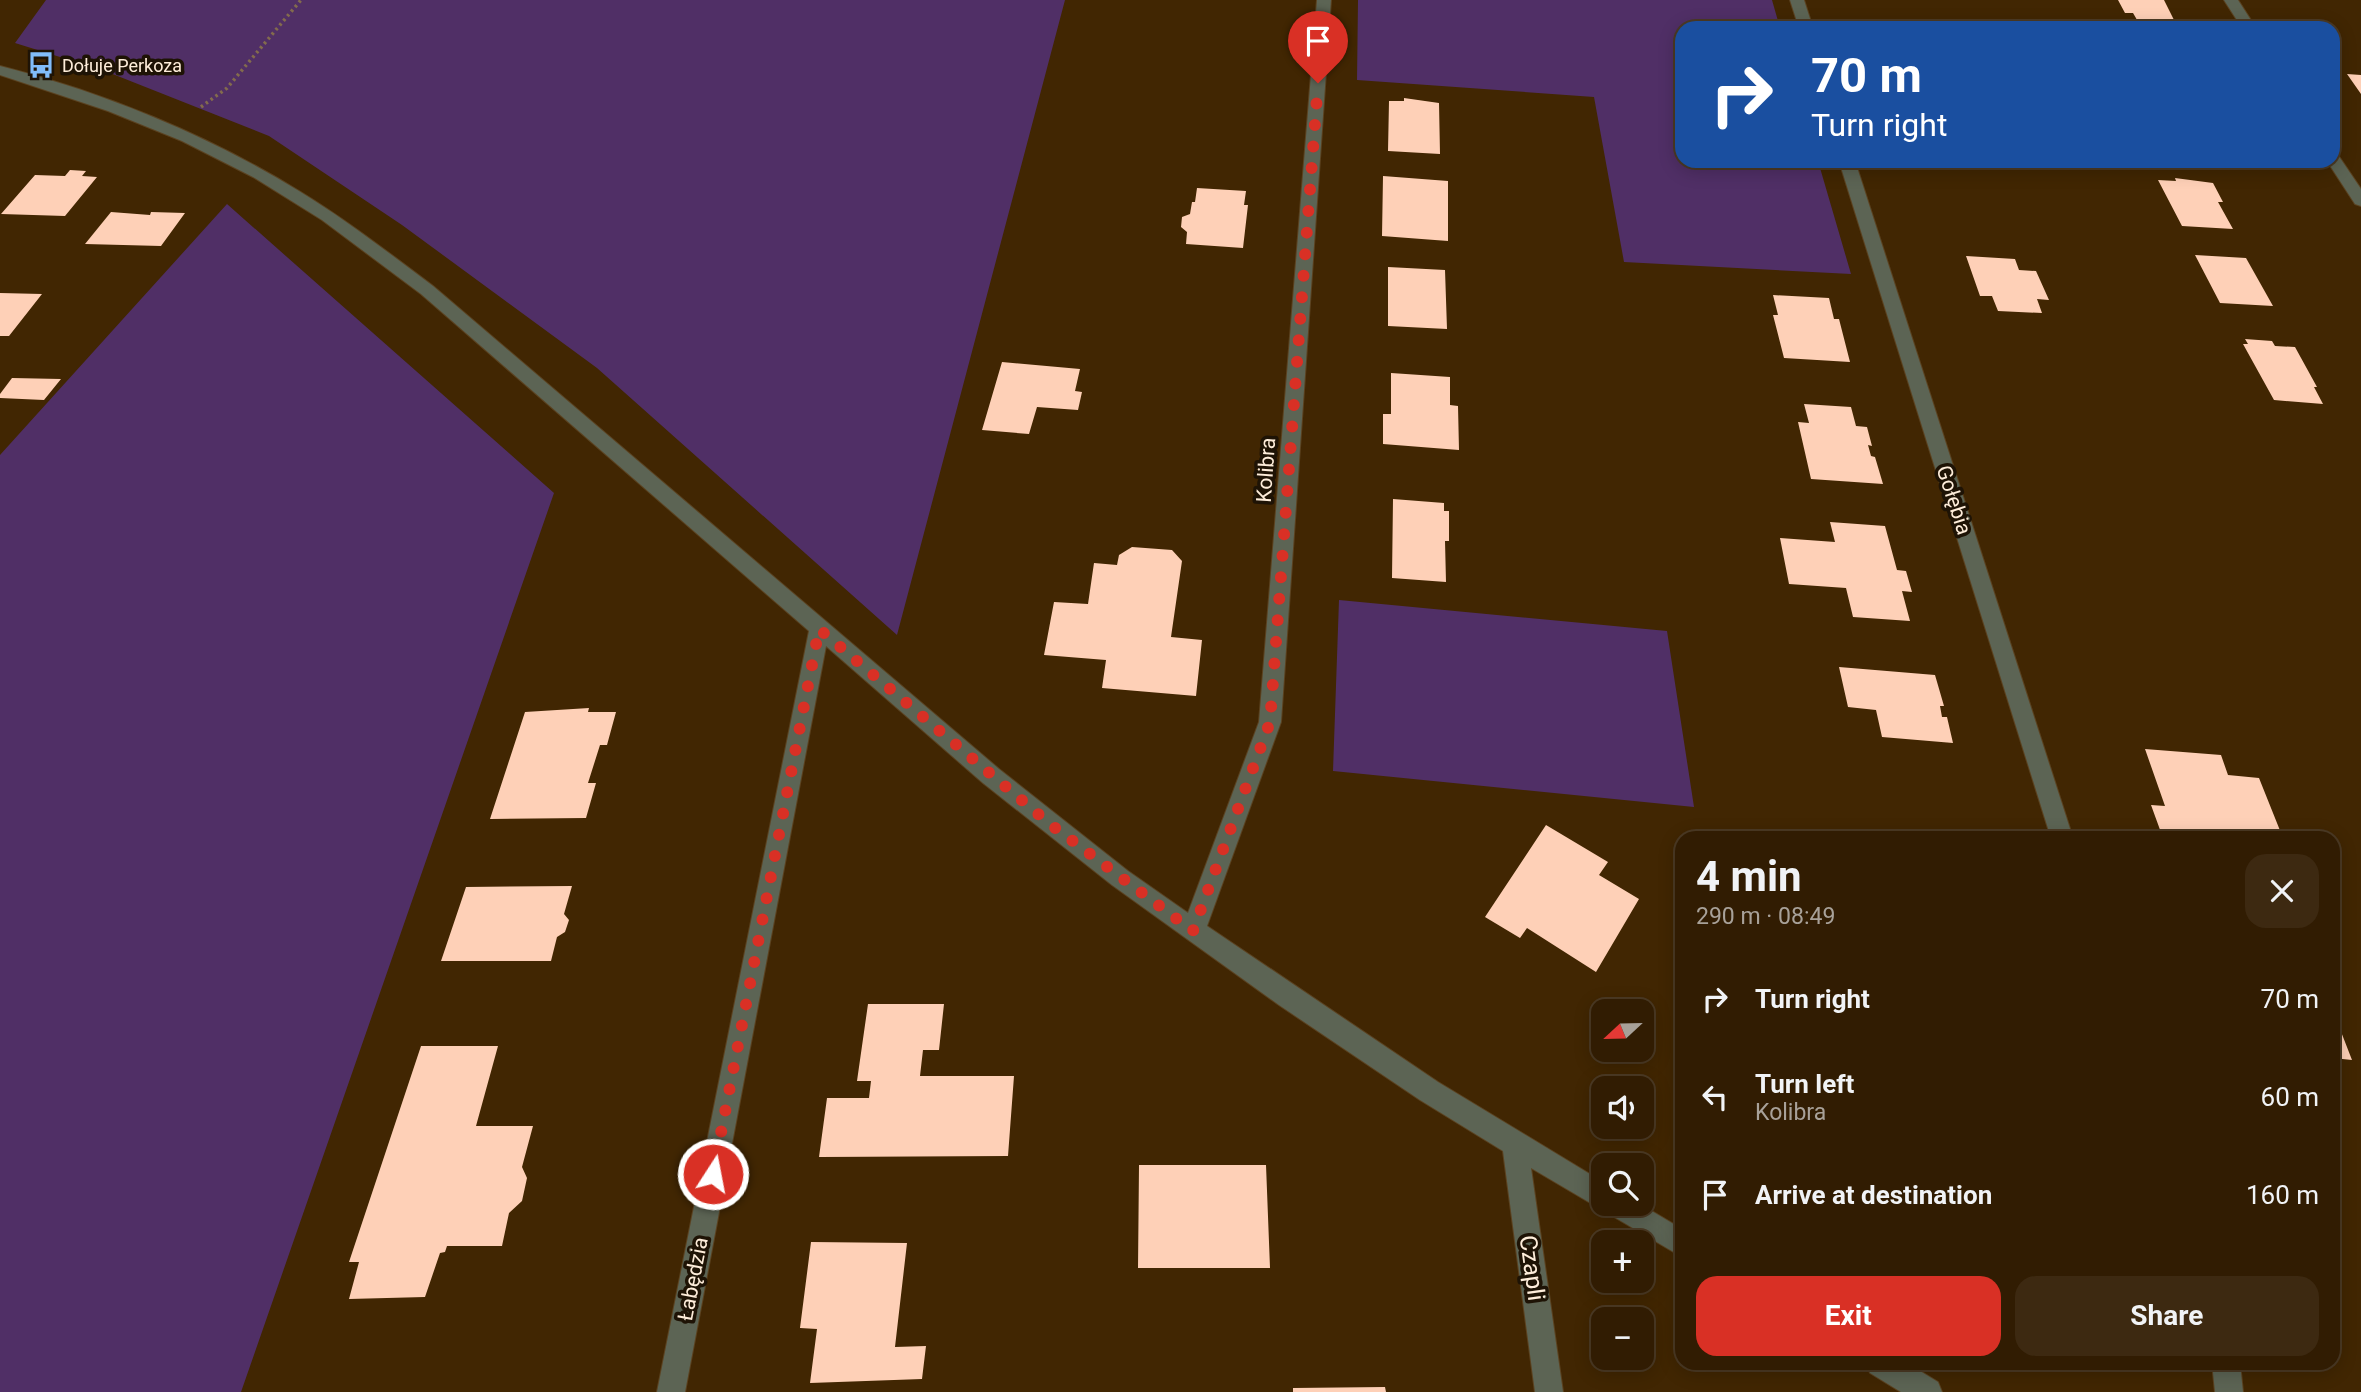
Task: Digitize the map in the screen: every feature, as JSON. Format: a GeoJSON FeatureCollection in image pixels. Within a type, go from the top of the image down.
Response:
{"type":"FeatureCollection","features":[{"type":"Feature","properties":{"kind":"street","name":"Kolibra"},"geometry":{"type":"LineString","coordinates":[[1193,931],[1270,722],[1324,0]]}},
{"type":"Feature","properties":{"kind":"street"},"geometry":{"type":"LineString","coordinates":[[1797,0],[1803,21]]}},
{"type":"Feature","properties":{"kind":"street"},"geometry":{"type":"LineString","coordinates":[[2231,0],[2244,21]]}},
{"type":"Feature","properties":{"kind":"street"},"geometry":{"type":"LineString","coordinates":[[0,70],[81,95],[169,130],[293,194],[378,252],[498,351],[819,629],[1050,824],[1193,931],[1429,1091],[1591,1189]]}},
{"type":"Feature","properties":{"kind":"street","name":"Gołębia"},"geometry":{"type":"LineString","coordinates":[[1849,168],[2060,831]]}},
{"type":"Feature","properties":{"kind":"street"},"geometry":{"type":"LineString","coordinates":[[2340,168],[2361,201]]}},
{"type":"Feature","properties":{"kind":"street","name":"Łabędzia"},"geometry":{"type":"LineString","coordinates":[[671,1392],[819,629]]}},
{"type":"Feature","properties":{"kind":"street","name":"Czapli"},"geometry":{"type":"LineString","coordinates":[[1515,1143],[1549,1392]]}},
{"type":"Feature","properties":{"kind":"street"},"geometry":{"type":"LineString","coordinates":[[1635,1216],[1675,1240]]}},
{"type":"Feature","properties":{"kind":"street"},"geometry":{"type":"LineString","coordinates":[[1892,1370],[1928,1392]]}},
{"type":"Feature","properties":{"kind":"street"},"geometry":{"type":"LineString","coordinates":[[2227,1370],[2229,1392]]}},
{"type":"Feature","properties":{"kind":"path"},"geometry":{"type":"LineString","coordinates":[[169,130],[227,88],[301,0]]}},
{"type":"Feature","properties":{"kind":"shaded area"},"geometry":{"type":"Polygon","coordinates":[[[46,0],[1065,0],[897,635],[597,368],[402,225],[269,136],[105,71],[15,43],[46,0]]]}},
{"type":"Feature","properties":{"kind":"shaded area"},"geometry":{"type":"Polygon","coordinates":[[[1358,0],[1772,0],[1778,21],[1675,21],[1675,168],[1820,168],[1851,274],[1624,262],[1594,97],[1357,80],[1358,0]]]}},
{"type":"Feature","properties":{"kind":"shaded area"},"geometry":{"type":"Polygon","coordinates":[[[227,204],[554,493],[241,1392],[0,1392],[0,455],[227,204]]]}},
{"type":"Feature","properties":{"kind":"shaded area"},"geometry":{"type":"Polygon","coordinates":[[[1339,600],[1667,631],[1694,807],[1333,771],[1339,600]]]}},
{"type":"Feature","properties":{"kind":"building"},"geometry":{"type":"Polygon","coordinates":[[[2118,0],[2164,0],[2174,21],[2138,21],[2133,13],[2125,13],[2118,0]]]}},
{"type":"Feature","properties":{"kind":"building"},"geometry":{"type":"Polygon","coordinates":[[[2347,74],[2361,75],[2361,94],[2347,74]]]}},
{"type":"Feature","properties":{"kind":"building"},"geometry":{"type":"Polygon","coordinates":[[[1404,98],[1439,103],[1440,154],[1388,151],[1389,101],[1404,101],[1404,98]]]}},
{"type":"Feature","properties":{"kind":"building"},"geometry":{"type":"Polygon","coordinates":[[[70,170],[86,171],[82,176],[97,177],[65,216],[1,214],[35,175],[65,176],[70,170]]]}},
{"type":"Feature","properties":{"kind":"building"},"geometry":{"type":"Polygon","coordinates":[[[1383,176],[1448,181],[1448,241],[1382,236],[1383,176]]]}},
{"type":"Feature","properties":{"kind":"building"},"geometry":{"type":"Polygon","coordinates":[[[2175,178],[2213,183],[2223,202],[2218,202],[2233,229],[2182,226],[2158,180],[2176,181],[2175,178]]]}},
{"type":"Feature","properties":{"kind":"building"},"geometry":{"type":"Polygon","coordinates":[[[1197,188],[1246,191],[1244,205],[1248,205],[1243,248],[1186,244],[1187,232],[1181,227],[1182,217],[1190,214],[1197,188]]]}},
{"type":"Feature","properties":{"kind":"building"},"geometry":{"type":"Polygon","coordinates":[[[111,212],[150,215],[151,212],[185,213],[161,246],[85,244],[111,212]]]}},
{"type":"Feature","properties":{"kind":"building"},"geometry":{"type":"Polygon","coordinates":[[[2195,255],[2246,258],[2273,306],[2220,303],[2195,255]]]}},
{"type":"Feature","properties":{"kind":"building"},"geometry":{"type":"Polygon","coordinates":[[[1966,256],[2015,259],[2019,270],[2036,271],[2049,300],[2037,299],[2042,313],[1998,311],[1992,296],[1980,296],[1966,256]]]}},
{"type":"Feature","properties":{"kind":"building"},"geometry":{"type":"Polygon","coordinates":[[[1388,267],[1445,270],[1447,329],[1388,326],[1388,267]]]}},
{"type":"Feature","properties":{"kind":"building"},"geometry":{"type":"Polygon","coordinates":[[[0,293],[42,294],[9,336],[0,336],[0,293]]]}},
{"type":"Feature","properties":{"kind":"building"},"geometry":{"type":"Polygon","coordinates":[[[1773,295],[1829,298],[1834,319],[1839,319],[1850,362],[1784,358],[1773,315],[1778,315],[1773,295]]]}},
{"type":"Feature","properties":{"kind":"building"},"geometry":{"type":"Polygon","coordinates":[[[2245,339],[2272,341],[2275,346],[2295,347],[2317,387],[2314,387],[2323,404],[2274,400],[2243,344],[2248,344],[2245,339]]]}},
{"type":"Feature","properties":{"kind":"building"},"geometry":{"type":"Polygon","coordinates":[[[1002,362],[1080,369],[1075,391],[1082,392],[1078,410],[1037,407],[1029,434],[982,430],[1002,362]]]}},
{"type":"Feature","properties":{"kind":"building"},"geometry":{"type":"Polygon","coordinates":[[[1391,373],[1450,377],[1450,405],[1458,406],[1459,450],[1383,444],[1383,414],[1391,414],[1391,373]]]}},
{"type":"Feature","properties":{"kind":"building"},"geometry":{"type":"Polygon","coordinates":[[[12,378],[61,379],[44,400],[0,398],[12,378]]]}},
{"type":"Feature","properties":{"kind":"building"},"geometry":{"type":"Polygon","coordinates":[[[1804,404],[1851,407],[1856,426],[1867,427],[1872,446],[1868,445],[1871,456],[1875,457],[1883,484],[1811,479],[1798,422],[1809,423],[1804,404]]]}},
{"type":"Feature","properties":{"kind":"building"},"geometry":{"type":"Polygon","coordinates":[[[1393,499],[1444,503],[1444,511],[1449,511],[1449,541],[1445,541],[1446,582],[1392,578],[1393,499]]]}},
{"type":"Feature","properties":{"kind":"building"},"geometry":{"type":"Polygon","coordinates":[[[1830,522],[1885,526],[1897,570],[1906,571],[1912,592],[1902,591],[1910,621],[1853,617],[1846,588],[1789,584],[1780,538],[1835,542],[1830,522]]]}},
{"type":"Feature","properties":{"kind":"building"},"geometry":{"type":"Polygon","coordinates":[[[1132,547],[1172,550],[1182,561],[1171,637],[1202,640],[1196,696],[1102,688],[1106,660],[1044,655],[1054,602],[1088,604],[1094,563],[1117,565],[1119,555],[1132,547]]]}},
{"type":"Feature","properties":{"kind":"building"},"geometry":{"type":"Polygon","coordinates":[[[1839,667],[1935,675],[1944,706],[1940,706],[1942,717],[1947,717],[1953,743],[1882,737],[1876,710],[1848,707],[1839,667]]]}},
{"type":"Feature","properties":{"kind":"building"},"geometry":{"type":"Polygon","coordinates":[[[589,708],[588,712],[616,712],[607,745],[600,745],[588,783],[596,783],[586,818],[490,819],[525,712],[589,708]]]}},
{"type":"Feature","properties":{"kind":"building"},"geometry":{"type":"Polygon","coordinates":[[[2145,749],[2221,755],[2228,775],[2259,778],[2280,831],[2160,831],[2151,805],[2165,806],[2145,749]]]}},
{"type":"Feature","properties":{"kind":"building"},"geometry":{"type":"Polygon","coordinates":[[[1546,825],[1608,862],[1599,875],[1639,899],[1596,972],[1527,928],[1520,938],[1485,917],[1546,825]]]}},
{"type":"Feature","properties":{"kind":"building"},"geometry":{"type":"Polygon","coordinates":[[[572,886],[564,914],[569,920],[565,932],[557,937],[551,961],[441,961],[466,887],[572,886]]]}},
{"type":"Feature","properties":{"kind":"building"},"geometry":{"type":"Polygon","coordinates":[[[868,1004],[944,1004],[939,1050],[923,1050],[920,1076],[1014,1076],[1008,1156],[819,1157],[827,1098],[869,1098],[871,1081],[857,1081],[868,1004]]]}},
{"type":"Feature","properties":{"kind":"building"},"geometry":{"type":"Polygon","coordinates":[[[2340,1029],[2352,1060],[2340,1059],[2340,1029]]]}},
{"type":"Feature","properties":{"kind":"building"},"geometry":{"type":"Polygon","coordinates":[[[421,1046],[498,1046],[476,1126],[533,1126],[522,1167],[527,1178],[522,1201],[509,1213],[502,1246],[447,1246],[445,1252],[440,1253],[425,1297],[349,1299],[359,1262],[349,1262],[421,1046]]]}},
{"type":"Feature","properties":{"kind":"building"},"geometry":{"type":"Polygon","coordinates":[[[1139,1165],[1266,1165],[1270,1268],[1138,1268],[1139,1165]]]}},
{"type":"Feature","properties":{"kind":"building"},"geometry":{"type":"Polygon","coordinates":[[[811,1242],[907,1243],[895,1347],[926,1346],[922,1379],[810,1383],[817,1329],[800,1328],[811,1242]]]}},
{"type":"Feature","properties":{"kind":"building"},"geometry":{"type":"Polygon","coordinates":[[[1385,1387],[1386,1392],[1293,1392],[1293,1388],[1385,1387]]]}},
{"type":"Feature","properties":{"kind":"place","name":"Dołuje Perkoza"},"geometry":{"type":"Point","coordinates":[41,65]}},
{"type":"Feature","properties":{"kind":"route"},"geometry":{"type":"LineString","coordinates":[[713,1174],[819,629],[1050,824],[1193,931],[1270,722],[1318,83]]}}]}
